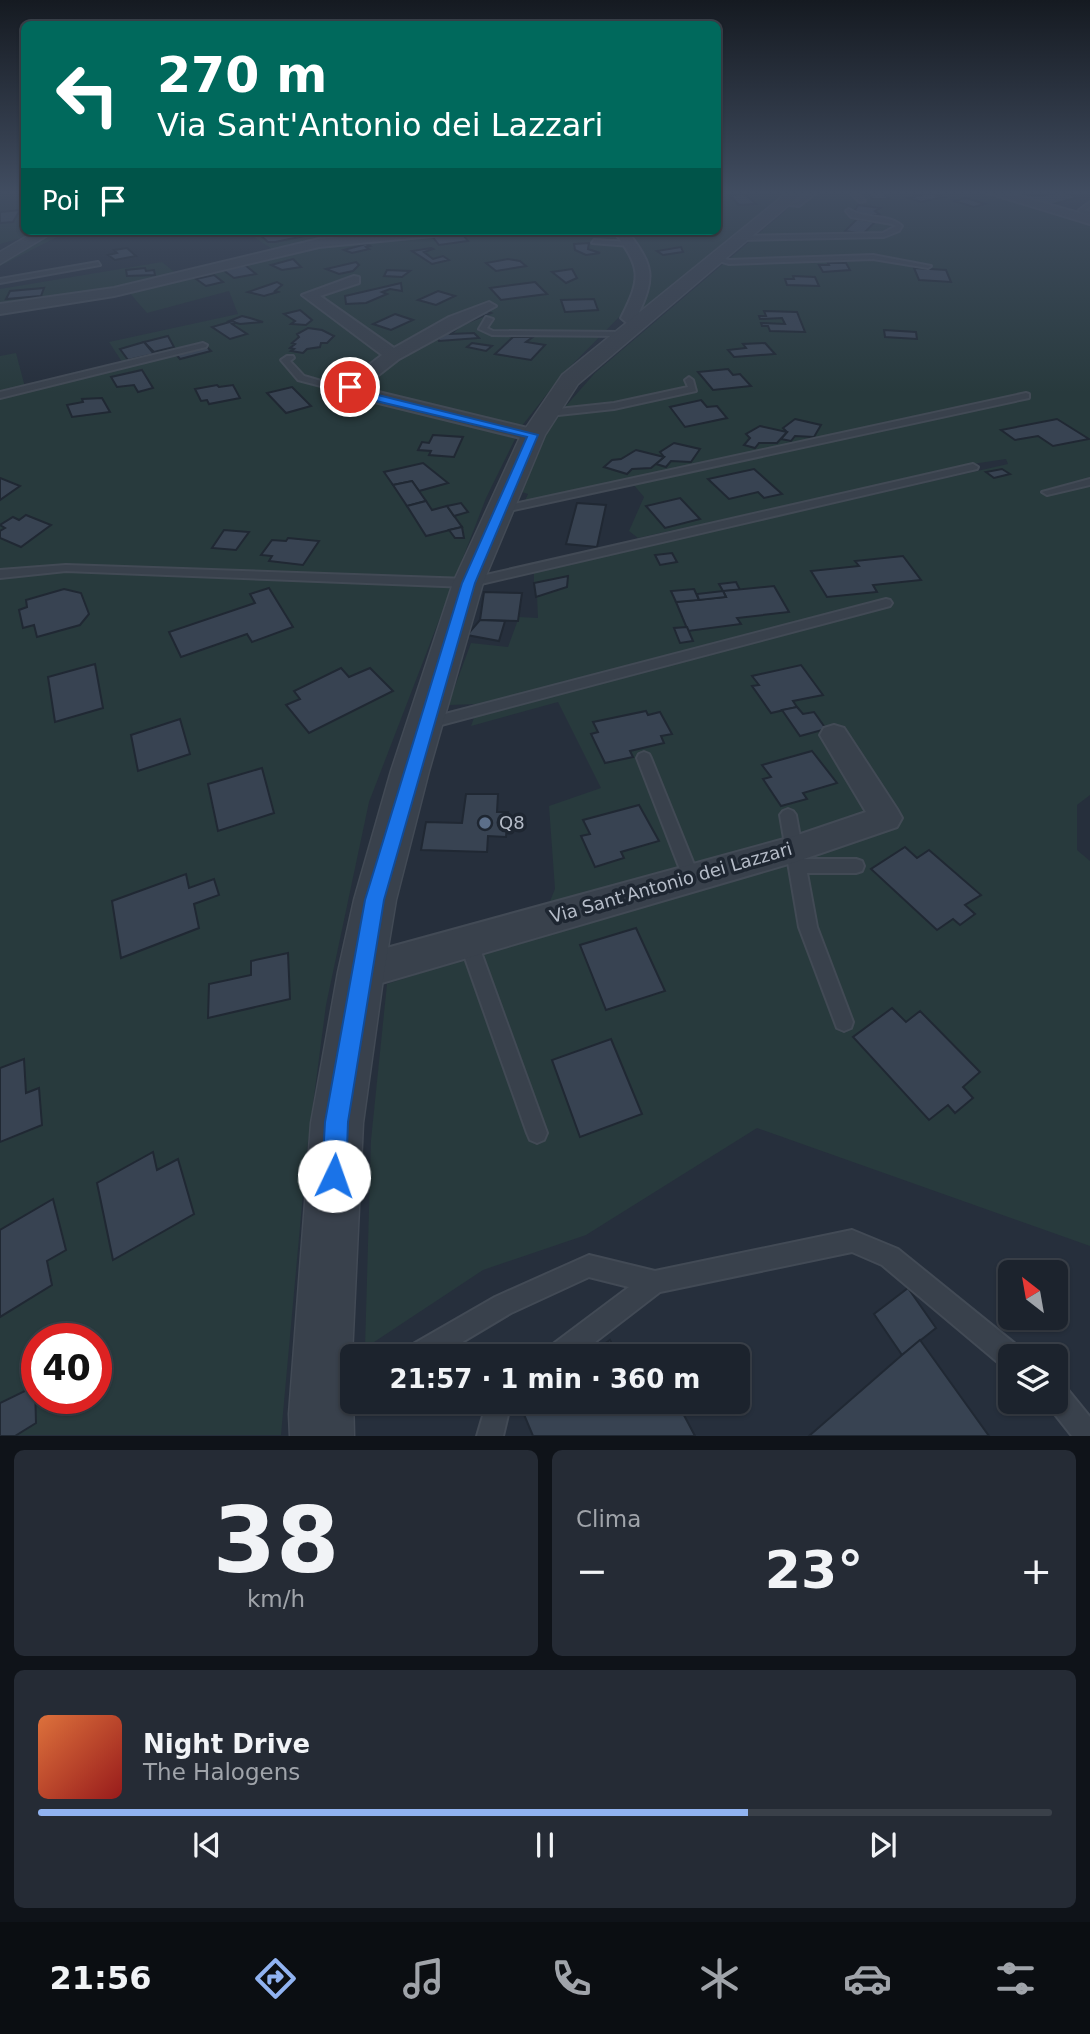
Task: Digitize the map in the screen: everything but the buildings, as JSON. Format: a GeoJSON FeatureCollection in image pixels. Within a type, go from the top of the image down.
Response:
{"type":"FeatureCollection","features":[{"type":"Feature","properties":{"kind":"street"},"geometry":{"type":"LineString","coordinates":[[0,309],[114,292],[252,259]]}},
{"type":"Feature","properties":{"kind":"street"},"geometry":{"type":"LineString","coordinates":[[630,329],[629,318],[646,271],[643,259]]}},
{"type":"Feature","properties":{"kind":"street"},"geometry":{"type":"LineString","coordinates":[[328,1417],[337,1122],[360,972],[375,900],[468,583],[541,424],[570,380],[716,259]]}},
{"type":"Feature","properties":{"kind":"street"},"geometry":{"type":"LineString","coordinates":[[354,279],[309,295],[393,355]]}},
{"type":"Feature","properties":{"kind":"street"},"geometry":{"type":"LineString","coordinates":[[348,390],[393,355],[454,320],[489,313]]}},
{"type":"Feature","properties":{"kind":"street"},"geometry":{"type":"LineString","coordinates":[[348,390],[541,424]]}},
{"type":"Feature","properties":{"kind":"street","name":"Via Sant'Antonio dei Lazzari"},"geometry":{"type":"LineString","coordinates":[[360,972],[691,877],[796,857],[886,818],[834,736]]}},
{"type":"Feature","properties":{"kind":"lane"},"geometry":{"type":"LineString","coordinates":[[729,259],[729,262],[815,259]]}},
{"type":"Feature","properties":{"kind":"lane"},"geometry":{"type":"LineString","coordinates":[[885,259],[928,266]]}},
{"type":"Feature","properties":{"kind":"lane"},"geometry":{"type":"LineString","coordinates":[[0,281],[98,264]]}},
{"type":"Feature","properties":{"kind":"lane"},"geometry":{"type":"LineString","coordinates":[[489,313],[483,329],[492,333],[630,329]]}},
{"type":"Feature","properties":{"kind":"lane"},"geometry":{"type":"LineString","coordinates":[[0,395],[203,345]]}},
{"type":"Feature","properties":{"kind":"lane"},"geometry":{"type":"LineString","coordinates":[[290,358],[285,360],[301,378],[348,390]]}},
{"type":"Feature","properties":{"kind":"lane"},"geometry":{"type":"LineString","coordinates":[[541,424],[693,389],[689,380]]}},
{"type":"Feature","properties":{"kind":"lane"},"geometry":{"type":"LineString","coordinates":[[500,510],[1026,396]]}},
{"type":"Feature","properties":{"kind":"lane"},"geometry":{"type":"LineString","coordinates":[[0,574],[66,568],[468,583],[973,467]]}},
{"type":"Feature","properties":{"kind":"lane"},"geometry":{"type":"LineString","coordinates":[[1047,492],[1090,482]]}},
{"type":"Feature","properties":{"kind":"lane"},"geometry":{"type":"LineString","coordinates":[[425,724],[886,603]]}},
{"type":"Feature","properties":{"kind":"lane"},"geometry":{"type":"LineString","coordinates":[[644,758],[691,877]]}},
{"type":"Feature","properties":{"kind":"lane"},"geometry":{"type":"LineString","coordinates":[[788,815],[808,927],[844,1022]]}},
{"type":"Feature","properties":{"kind":"lane"},"geometry":{"type":"LineString","coordinates":[[796,857],[856,866]]}},
{"type":"Feature","properties":{"kind":"lane"},"geometry":{"type":"LineString","coordinates":[[468,941],[537,1133]]}},
{"type":"Feature","properties":{"kind":"lane"},"geometry":{"type":"LineString","coordinates":[[437,1344],[503,1305],[589,1266],[655,1282],[852,1241],[890,1257],[998,1346]]}},
{"type":"Feature","properties":{"kind":"lane"},"geometry":{"type":"LineString","coordinates":[[574,1344],[655,1282]]}},
{"type":"Feature","properties":{"kind":"lane"},"geometry":{"type":"LineString","coordinates":[[1068,1410],[1089,1436]]}},
{"type":"Feature","properties":{"kind":"lane"},"geometry":{"type":"LineString","coordinates":[[490,1436],[496,1414]]}},
{"type":"Feature","properties":{"kind":"shaded area"},"geometry":{"type":"Polygon","coordinates":[[[0,259],[14,259],[0,266],[0,259]]]}},
{"type":"Feature","properties":{"kind":"shaded area"},"geometry":{"type":"Polygon","coordinates":[[[243,259],[634,259],[641,271],[626,310],[562,375],[521,427],[486,498],[369,802],[326,1005],[307,1150],[281,1435],[0,1435],[0,356],[16,353],[25,387],[122,362],[109,342],[238,314],[229,291],[147,313],[128,291],[0,312],[0,289],[162,262],[178,275],[243,259]]]}},
{"type":"Feature","properties":{"kind":"shaded area"},"geometry":{"type":"Polygon","coordinates":[[[707,259],[643,312],[638,312],[651,277],[648,260],[707,259]]]}},
{"type":"Feature","properties":{"kind":"shaded area"},"geometry":{"type":"Polygon","coordinates":[[[729,259],[1090,259],[1090,795],[1077,805],[1077,850],[1090,861],[1090,1246],[757,1128],[586,1235],[483,1270],[371,1344],[365,1344],[371,1140],[387,984],[500,947],[554,922],[550,901],[555,889],[549,806],[601,788],[558,702],[471,726],[479,704],[448,705],[471,643],[508,647],[519,617],[538,618],[537,596],[567,587],[567,576],[534,583],[534,572],[1008,464],[1006,459],[979,463],[638,538],[629,531],[644,497],[633,484],[521,510],[528,494],[522,492],[537,446],[550,424],[595,373],[729,259]]]}},
{"type":"Feature","properties":{"kind":"place","name":"Q8"},"geometry":{"type":"Point","coordinates":[485,823]}},
{"type":"Feature","properties":{"kind":"route"},"geometry":{"type":"LineString","coordinates":[[334,1176],[337,1122],[360,972],[375,900],[410,771],[468,583],[533,435],[350,392],[350,387]]}}]}
